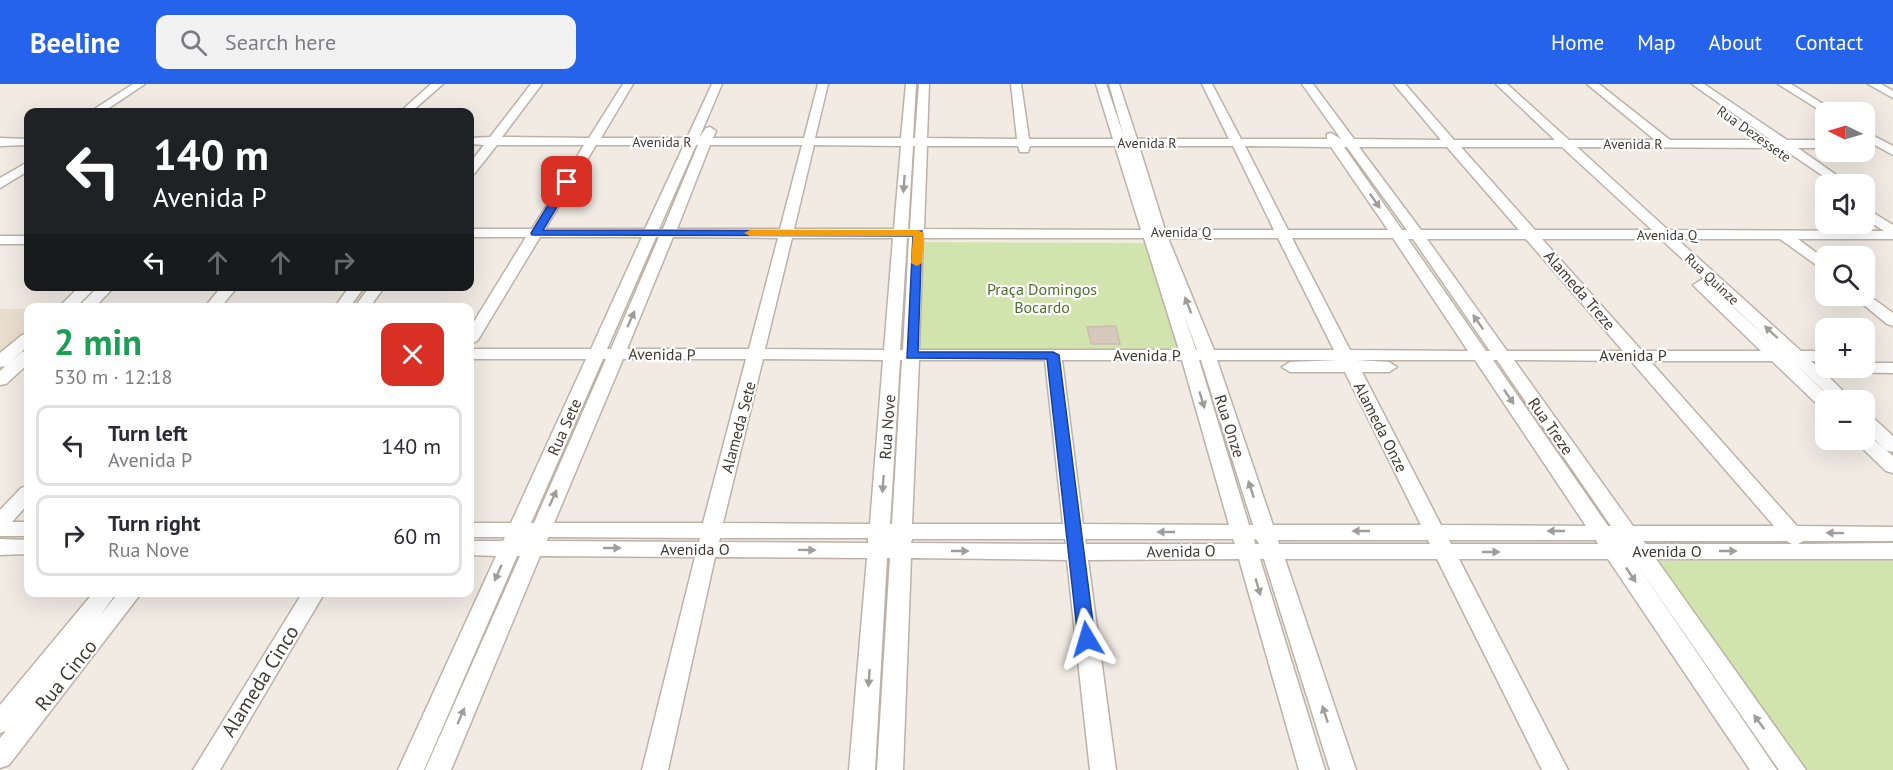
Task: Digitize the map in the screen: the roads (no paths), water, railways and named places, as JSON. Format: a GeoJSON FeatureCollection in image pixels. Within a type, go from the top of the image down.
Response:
{"type":"FeatureCollection","features":[{"type":"Feature","properties":{"kind":"street"},"geometry":{"type":"LineString","coordinates":[[102,108],[140,84]]}},
{"type":"Feature","properties":{"kind":"street"},"geometry":{"type":"LineString","coordinates":[[410,108],[438,84]]}},
{"type":"Feature","properties":{"kind":"street"},"geometry":{"type":"LineString","coordinates":[[476,145],[522,84]]}},
{"type":"Feature","properties":{"kind":"street"},"geometry":{"type":"LineString","coordinates":[[476,145],[537,84]]}},
{"type":"Feature","properties":{"kind":"street"},"geometry":{"type":"LineString","coordinates":[[474,333],[628,84]]}},
{"type":"Feature","properties":{"kind":"street","name":"Rua Sete"},"geometry":{"type":"LineString","coordinates":[[698,145],[717,84]]}},
{"type":"Feature","properties":{"kind":"street","name":"Rua Sete"},"geometry":{"type":"LineString","coordinates":[[411,770],[513,539],[604,359],[698,145],[729,84]]}},
{"type":"Feature","properties":{"kind":"street","name":"Alameda Sete"},"geometry":{"type":"LineString","coordinates":[[655,770],[709,540],[756,360],[823,84]]}},
{"type":"Feature","properties":{"kind":"street","name":"Rua Nove"},"geometry":{"type":"LineString","coordinates":[[910,84],[914,145]]}},
{"type":"Feature","properties":{"kind":"street","name":"Rua Nove"},"geometry":{"type":"LineString","coordinates":[[891,770],[912,360],[909,237],[914,145],[924,84]]}},
{"type":"Feature","properties":{"kind":"street"},"geometry":{"type":"LineString","coordinates":[[1016,84],[1024,145]]}},
{"type":"Feature","properties":{"kind":"street","name":"Rua Onze"},"geometry":{"type":"LineString","coordinates":[[1101,84],[1127,146]]}},
{"type":"Feature","properties":{"kind":"street","name":"Rua Onze"},"geometry":{"type":"LineString","coordinates":[[1114,84],[1127,146],[1155,237],[1268,541],[1343,770]]}},
{"type":"Feature","properties":{"kind":"street","name":"Alameda Onze"},"geometry":{"type":"LineString","coordinates":[[1207,84],[1555,770]]}},
{"type":"Feature","properties":{"kind":"street","name":"Rua Treze"},"geometry":{"type":"LineString","coordinates":[[1294,84],[1345,146]]}},
{"type":"Feature","properties":{"kind":"street","name":"Rua Treze"},"geometry":{"type":"LineString","coordinates":[[1307,84],[1345,146],[1495,362],[1601,532],[1764,770]]}},
{"type":"Feature","properties":{"kind":"street","name":"Alameda Treze"},"geometry":{"type":"LineString","coordinates":[[1399,84],[1807,551]]}},
{"type":"Feature","properties":{"kind":"street","name":"Rua Quinze"},"geometry":{"type":"LineString","coordinates":[[1488,84],[1833,390]]}},
{"type":"Feature","properties":{"kind":"street","name":"Rua Quinze"},"geometry":{"type":"LineString","coordinates":[[1501,84],[1561,147]]}},
{"type":"Feature","properties":{"kind":"street"},"geometry":{"type":"LineString","coordinates":[[1592,84],[1671,147]]}},
{"type":"Feature","properties":{"kind":"street","name":"Rua Dezessete"},"geometry":{"type":"LineString","coordinates":[[1682,84],[1826,174]]}},
{"type":"Feature","properties":{"kind":"street","name":"Rua Dezessete"},"geometry":{"type":"LineString","coordinates":[[1697,84],[1815,175]]}},
{"type":"Feature","properties":{"kind":"street"},"geometry":{"type":"LineString","coordinates":[[1783,84],[1815,103]]}},
{"type":"Feature","properties":{"kind":"street"},"geometry":{"type":"LineString","coordinates":[[1874,84],[1893,95]]}},
{"type":"Feature","properties":{"kind":"street"},"geometry":{"type":"LineString","coordinates":[[1887,84],[1893,87]]}},
{"type":"Feature","properties":{"kind":"street"},"geometry":{"type":"LineString","coordinates":[[1875,140],[1890,148]]}},
{"type":"Feature","properties":{"kind":"street"},"geometry":{"type":"LineString","coordinates":[[0,142],[24,142]]}},
{"type":"Feature","properties":{"kind":"street","name":"Avenida R"},"geometry":{"type":"LineString","coordinates":[[476,145],[1781,147],[1815,145]]}},
{"type":"Feature","properties":{"kind":"street"},"geometry":{"type":"LineString","coordinates":[[1875,146],[1890,148]]}},
{"type":"Feature","properties":{"kind":"street","name":"Avenida R"},"geometry":{"type":"LineString","coordinates":[[1781,147],[1815,149]]}},
{"type":"Feature","properties":{"kind":"street"},"geometry":{"type":"LineString","coordinates":[[0,148],[24,148]]}},
{"type":"Feature","properties":{"kind":"street"},"geometry":{"type":"LineString","coordinates":[[1875,149],[1890,148]]}},
{"type":"Feature","properties":{"kind":"street"},"geometry":{"type":"LineString","coordinates":[[0,175],[24,159]]}},
{"type":"Feature","properties":{"kind":"street"},"geometry":{"type":"LineString","coordinates":[[0,184],[24,169]]}},
{"type":"Feature","properties":{"kind":"street"},"geometry":{"type":"LineString","coordinates":[[1875,207],[1893,219]]}},
{"type":"Feature","properties":{"kind":"street"},"geometry":{"type":"LineString","coordinates":[[1875,219],[1893,233]]}},
{"type":"Feature","properties":{"kind":"street"},"geometry":{"type":"LineString","coordinates":[[0,231],[24,231]]}},
{"type":"Feature","properties":{"kind":"street","name":"Avenida Q"},"geometry":{"type":"LineString","coordinates":[[474,233],[533,237],[1789,239],[1893,243]]}},
{"type":"Feature","properties":{"kind":"street","name":"Avenida Q"},"geometry":{"type":"LineString","coordinates":[[1789,239],[1893,233]]}},
{"type":"Feature","properties":{"kind":"street","name":"Avenida Q"},"geometry":{"type":"LineString","coordinates":[[474,241],[533,237]]}},
{"type":"Feature","properties":{"kind":"street","name":"Rua Nove"},"geometry":{"type":"LineString","coordinates":[[862,770],[891,360],[909,237]]}},
{"type":"Feature","properties":{"kind":"street"},"geometry":{"type":"LineString","coordinates":[[1789,239],[1815,259]]}},
{"type":"Feature","properties":{"kind":"street"},"geometry":{"type":"LineString","coordinates":[[0,240],[24,240]]}},
{"type":"Feature","properties":{"kind":"street"},"geometry":{"type":"LineString","coordinates":[[71,303],[84,291]]}},
{"type":"Feature","properties":{"kind":"street"},"geometry":{"type":"LineString","coordinates":[[89,303],[103,291]]}},
{"type":"Feature","properties":{"kind":"street"},"geometry":{"type":"LineString","coordinates":[[216,303],[226,291]]}},
{"type":"Feature","properties":{"kind":"street"},"geometry":{"type":"LineString","coordinates":[[345,303],[354,291]]}},
{"type":"Feature","properties":{"kind":"street"},"geometry":{"type":"LineString","coordinates":[[1874,306],[1893,321]]}},
{"type":"Feature","properties":{"kind":"street"},"geometry":{"type":"LineString","coordinates":[[0,380],[24,344]]}},
{"type":"Feature","properties":{"kind":"street","name":"Avenida P"},"geometry":{"type":"LineString","coordinates":[[474,354],[604,359],[756,360],[1642,361],[1893,368]]}},
{"type":"Feature","properties":{"kind":"street"},"geometry":{"type":"LineString","coordinates":[[1875,356],[1893,356]]}},
{"type":"Feature","properties":{"kind":"street","name":"Rua Sete"},"geometry":{"type":"LineString","coordinates":[[438,770],[535,539],[604,359]]}},
{"type":"Feature","properties":{"kind":"street","name":"Avenida P"},"geometry":{"type":"LineString","coordinates":[[474,366],[604,359]]}},
{"type":"Feature","properties":{"kind":"street"},"geometry":{"type":"LineString","coordinates":[[1053,361],[1102,770]]}},
{"type":"Feature","properties":{"kind":"street","name":"Rua Onze"},"geometry":{"type":"LineString","coordinates":[[1200,361],[1245,541],[1312,770]]}},
{"type":"Feature","properties":{"kind":"street","name":"Rua Treze"},"geometry":{"type":"LineString","coordinates":[[1495,362],[1625,532],[1793,770]]}},
{"type":"Feature","properties":{"kind":"street","name":"Rua Quinze"},"geometry":{"type":"LineString","coordinates":[[1804,364],[1819,390]]}},
{"type":"Feature","properties":{"kind":"street"},"geometry":{"type":"LineString","coordinates":[[1875,429],[1893,446]]}},
{"type":"Feature","properties":{"kind":"street"},"geometry":{"type":"LineString","coordinates":[[1875,450],[1893,467]]}},
{"type":"Feature","properties":{"kind":"street"},"geometry":{"type":"LineString","coordinates":[[0,522],[24,497]]}},
{"type":"Feature","properties":{"kind":"street"},"geometry":{"type":"LineString","coordinates":[[0,528],[24,529]]}},
{"type":"Feature","properties":{"kind":"street","name":"Avenida O"},"geometry":{"type":"LineString","coordinates":[[474,531],[513,539],[879,541],[1268,541],[1434,531],[1893,534]]}},
{"type":"Feature","properties":{"kind":"street","name":"Avenida O"},"geometry":{"type":"LineString","coordinates":[[474,547],[513,539]]}},
{"type":"Feature","properties":{"kind":"street","name":"Avenida O"},"geometry":{"type":"LineString","coordinates":[[1268,541],[1445,552],[1893,551]]}},
{"type":"Feature","properties":{"kind":"street"},"geometry":{"type":"LineString","coordinates":[[0,547],[24,547]]}},
{"type":"Feature","properties":{"kind":"street","name":"Rua Cinco"},"geometry":{"type":"LineString","coordinates":[[0,723],[103,597]]}},
{"type":"Feature","properties":{"kind":"street","name":"Rua Cinco"},"geometry":{"type":"LineString","coordinates":[[0,757],[128,597]]}},
{"type":"Feature","properties":{"kind":"street","name":"Alameda Cinco"},"geometry":{"type":"LineString","coordinates":[[206,770],[312,597]]}},
{"type":"Feature","properties":{"kind":"park label","name":"Praça Domingos Bocardo"},"geometry":{"type":"Point","coordinates":[1042,298]}}]}
